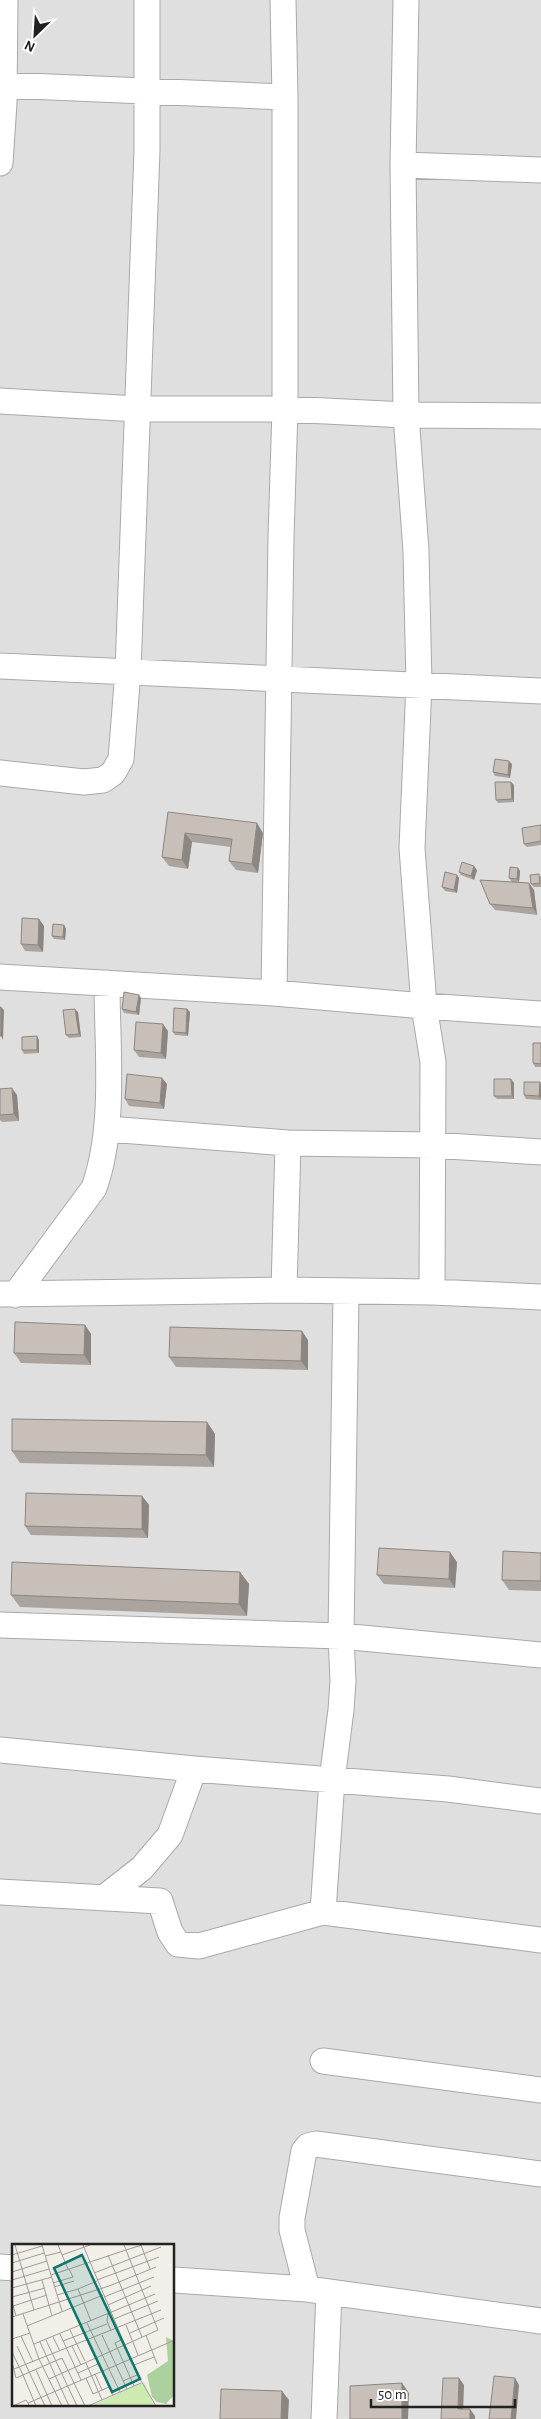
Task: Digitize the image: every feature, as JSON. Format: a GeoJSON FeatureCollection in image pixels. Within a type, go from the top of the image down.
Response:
{"type":"FeatureCollection","features":[{"type":"Feature","properties":{"kind":"street"},"geometry":{"type":"LineString","coordinates":[[0,163],[4,84],[4,0]]}},
{"type":"Feature","properties":{"kind":"street"},"geometry":{"type":"LineString","coordinates":[[0,773],[84,782],[103,780],[113,773],[121,759],[128,671],[147,150],[146,0]]}},
{"type":"Feature","properties":{"kind":"street"},"geometry":{"type":"LineString","coordinates":[[274,992],[281,537],[285,409],[285,97],[283,0]]}},
{"type":"Feature","properties":{"kind":"street"},"geometry":{"type":"LineString","coordinates":[[406,0],[403,165],[406,416],[416,552],[419,684],[412,848],[424,1006],[433,1062],[432,1292]]}},
{"type":"Feature","properties":{"kind":"street"},"geometry":{"type":"LineString","coordinates":[[4,84],[285,97]]}},
{"type":"Feature","properties":{"kind":"street"},"geometry":{"type":"LineString","coordinates":[[403,165],[541,170]]}},
{"type":"Feature","properties":{"kind":"street"},"geometry":{"type":"LineString","coordinates":[[0,402],[137,409],[285,409],[406,416],[541,416]]}},
{"type":"Feature","properties":{"kind":"street"},"geometry":{"type":"LineString","coordinates":[[0,666],[541,691]]}},
{"type":"Feature","properties":{"kind":"street"},"geometry":{"type":"LineString","coordinates":[[0,977],[274,992],[424,1006],[541,1014]]}},
{"type":"Feature","properties":{"kind":"street"},"geometry":{"type":"LineString","coordinates":[[8,1294],[94,1188],[100,1171],[108,1129],[107,983]]}},
{"type":"Feature","properties":{"kind":"street"},"geometry":{"type":"LineString","coordinates":[[108,1129],[288,1143],[432,1145],[541,1152]]}},
{"type":"Feature","properties":{"kind":"street"},"geometry":{"type":"LineString","coordinates":[[284,1290],[288,1143]]}},
{"type":"Feature","properties":{"kind":"street"},"geometry":{"type":"LineString","coordinates":[[8,1294],[284,1290],[432,1292],[541,1297]]}},
{"type":"Feature","properties":{"kind":"street"},"geometry":{"type":"LineString","coordinates":[[322,1912],[332,1780],[343,1681],[341,1636],[346,1292]]}},
{"type":"Feature","properties":{"kind":"street"},"geometry":{"type":"LineString","coordinates":[[0,1625],[341,1636],[541,1655]]}},
{"type":"Feature","properties":{"kind":"street"},"geometry":{"type":"LineString","coordinates":[[0,1750],[194,1769],[448,1789],[541,1801]]}},
{"type":"Feature","properties":{"kind":"street"},"geometry":{"type":"LineString","coordinates":[[105,1897],[142,1868],[170,1835],[194,1769]]}},
{"type":"Feature","properties":{"kind":"street"},"geometry":{"type":"LineString","coordinates":[[0,1892],[160,1901],[170,1932],[178,1944],[199,1946],[322,1912],[541,1940]]}},
{"type":"Feature","properties":{"kind":"street"},"geometry":{"type":"LineString","coordinates":[[323,2061],[541,2090]]}},
{"type":"Feature","properties":{"kind":"street"},"geometry":{"type":"LineString","coordinates":[[324,2419],[318,2291],[292,2230],[292,2218],[304,2151],[308,2146],[316,2144],[541,2174]]}},
{"type":"Feature","properties":{"kind":"street"},"geometry":{"type":"LineString","coordinates":[[175,2280],[318,2291],[541,2320]]}},
{"type":"Feature","properties":{"kind":"shaded area"},"geometry":{"type":"Polygon","coordinates":[[[0,0],[541,0],[541,2419],[0,2419],[0,0]]]}},
{"type":"Feature","properties":{"kind":"building"},"geometry":{"type":"Polygon","coordinates":[[[495,759],[509,761],[508,775],[493,772],[495,759]]]}},
{"type":"Feature","properties":{"kind":"building"},"geometry":{"type":"Polygon","coordinates":[[[495,782],[511,782],[512,799],[496,800],[495,782]]]}},
{"type":"Feature","properties":{"kind":"building"},"geometry":{"type":"Polygon","coordinates":[[[168,812],[257,823],[252,864],[229,861],[232,839],[185,833],[182,860],[162,857],[168,812]]]}},
{"type":"Feature","properties":{"kind":"building"},"geometry":{"type":"Polygon","coordinates":[[[541,825],[541,841],[524,844],[522,828],[541,825]]]}},
{"type":"Feature","properties":{"kind":"building"},"geometry":{"type":"Polygon","coordinates":[[[462,862],[474,866],[471,876],[459,872],[462,862]]]}},
{"type":"Feature","properties":{"kind":"building"},"geometry":{"type":"Polygon","coordinates":[[[510,867],[518,868],[517,879],[509,878],[510,867]]]}},
{"type":"Feature","properties":{"kind":"building"},"geometry":{"type":"Polygon","coordinates":[[[445,872],[457,875],[454,890],[442,887],[445,872]]]}},
{"type":"Feature","properties":{"kind":"building"},"geometry":{"type":"Polygon","coordinates":[[[539,874],[540,883],[531,884],[530,875],[539,874]]]}},
{"type":"Feature","properties":{"kind":"building"},"geometry":{"type":"Polygon","coordinates":[[[480,880],[529,883],[533,908],[490,904],[480,880]]]}},
{"type":"Feature","properties":{"kind":"building"},"geometry":{"type":"Polygon","coordinates":[[[22,918],[39,919],[38,945],[21,944],[22,918]]]}},
{"type":"Feature","properties":{"kind":"building"},"geometry":{"type":"Polygon","coordinates":[[[53,924],[64,925],[63,937],[52,936],[53,924]]]}},
{"type":"Feature","properties":{"kind":"building"},"geometry":{"type":"Polygon","coordinates":[[[124,992],[139,995],[136,1012],[122,1009],[124,992]]]}},
{"type":"Feature","properties":{"kind":"building"},"geometry":{"type":"Polygon","coordinates":[[[1,1007],[1,1036],[0,1036],[1,1007]]]}},
{"type":"Feature","properties":{"kind":"building"},"geometry":{"type":"Polygon","coordinates":[[[174,1008],[187,1009],[186,1033],[173,1032],[174,1008]]]}},
{"type":"Feature","properties":{"kind":"building"},"geometry":{"type":"Polygon","coordinates":[[[75,1009],[79,1034],[66,1035],[63,1010],[75,1009]]]}},
{"type":"Feature","properties":{"kind":"building"},"geometry":{"type":"Polygon","coordinates":[[[136,1022],[163,1024],[161,1053],[134,1050],[136,1022]]]}},
{"type":"Feature","properties":{"kind":"building"},"geometry":{"type":"Polygon","coordinates":[[[37,1036],[37,1050],[22,1050],[22,1037],[37,1036]]]}},
{"type":"Feature","properties":{"kind":"building"},"geometry":{"type":"Polygon","coordinates":[[[533,1043],[541,1043],[541,1064],[533,1063],[533,1043]]]}},
{"type":"Feature","properties":{"kind":"building"},"geometry":{"type":"Polygon","coordinates":[[[127,1074],[162,1078],[160,1103],[125,1099],[127,1074]]]}},
{"type":"Feature","properties":{"kind":"building"},"geometry":{"type":"Polygon","coordinates":[[[494,1079],[511,1079],[512,1096],[494,1096],[494,1079]]]}},
{"type":"Feature","properties":{"kind":"building"},"geometry":{"type":"Polygon","coordinates":[[[524,1082],[540,1082],[539,1096],[524,1095],[524,1082]]]}},
{"type":"Feature","properties":{"kind":"building"},"geometry":{"type":"Polygon","coordinates":[[[12,1088],[14,1114],[0,1115],[0,1089],[12,1088]]]}},
{"type":"Feature","properties":{"kind":"building"},"geometry":{"type":"Polygon","coordinates":[[[15,1322],[85,1325],[84,1355],[14,1353],[15,1322]]]}},
{"type":"Feature","properties":{"kind":"building"},"geometry":{"type":"Polygon","coordinates":[[[170,1327],[302,1331],[301,1361],[169,1357],[170,1327]]]}},
{"type":"Feature","properties":{"kind":"building"},"geometry":{"type":"Polygon","coordinates":[[[12,1419],[207,1422],[206,1455],[12,1451],[12,1419]]]}},
{"type":"Feature","properties":{"kind":"building"},"geometry":{"type":"Polygon","coordinates":[[[26,1493],[142,1496],[142,1529],[25,1526],[26,1493]]]}},
{"type":"Feature","properties":{"kind":"building"},"geometry":{"type":"Polygon","coordinates":[[[379,1548],[450,1552],[449,1579],[377,1575],[379,1548]]]}},
{"type":"Feature","properties":{"kind":"building"},"geometry":{"type":"Polygon","coordinates":[[[503,1551],[541,1553],[541,1581],[502,1580],[503,1551]]]}},
{"type":"Feature","properties":{"kind":"building"},"geometry":{"type":"Polygon","coordinates":[[[12,1562],[240,1572],[239,1604],[11,1595],[12,1562]]]}},
{"type":"Feature","properties":{"kind":"building"},"geometry":{"type":"Polygon","coordinates":[[[494,2376],[515,2378],[511,2419],[489,2419],[494,2376]]]}},
{"type":"Feature","properties":{"kind":"building"},"geometry":{"type":"Polygon","coordinates":[[[443,2378],[459,2378],[458,2409],[470,2409],[470,2419],[441,2419],[443,2378]]]}},
{"type":"Feature","properties":{"kind":"building"},"geometry":{"type":"Polygon","coordinates":[[[402,2383],[402,2419],[350,2419],[350,2386],[402,2383]]]}},
{"type":"Feature","properties":{"kind":"building"},"geometry":{"type":"Polygon","coordinates":[[[221,2389],[282,2391],[281,2419],[220,2419],[221,2389]]]}}]}
